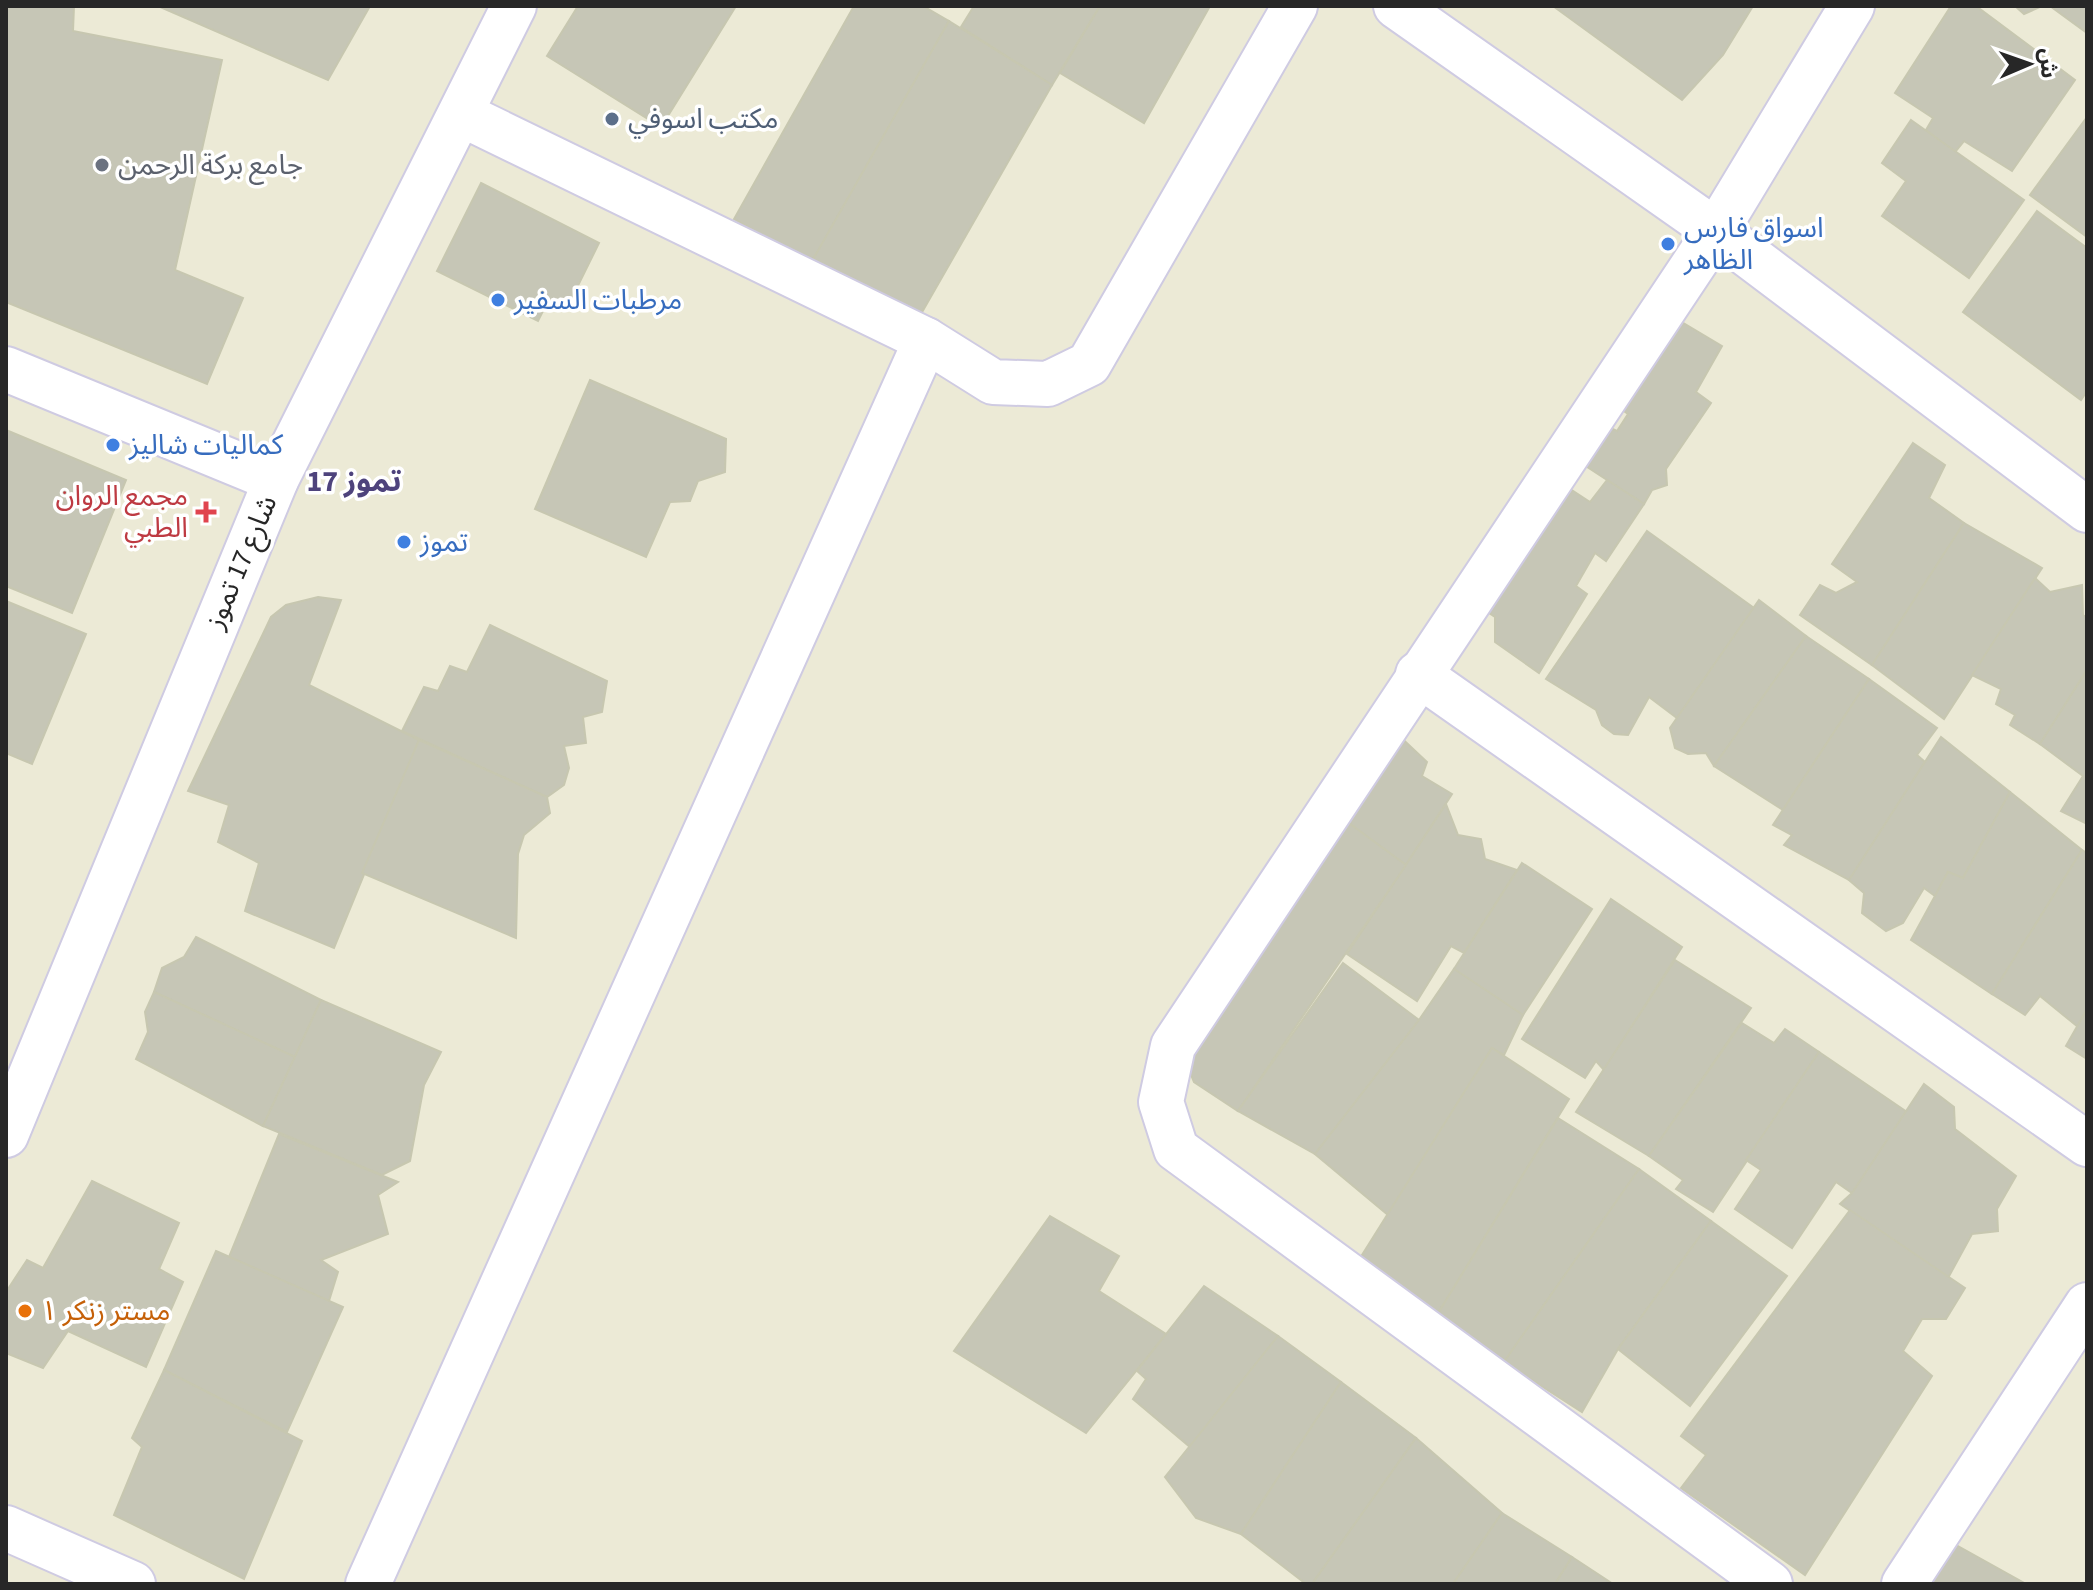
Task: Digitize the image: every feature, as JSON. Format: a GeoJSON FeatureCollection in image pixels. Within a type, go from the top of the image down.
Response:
{"type":"FeatureCollection","features":[{"type":"Feature","properties":{"kind":"street","name":"شارع 17 تموز"},"geometry":{"type":"LineString","coordinates":[[6,1135],[276,480],[514,6]]}},
{"type":"Feature","properties":{"kind":"street"},"geometry":{"type":"LineString","coordinates":[[461,114],[926,340],[993,382],[1048,384],[1089,364],[1295,6]]}},
{"type":"Feature","properties":{"kind":"street"},"geometry":{"type":"LineString","coordinates":[[1396,6],[1716,231],[2087,510]]}},
{"type":"Feature","properties":{"kind":"street"},"geometry":{"type":"LineString","coordinates":[[1770,1584],[1176,1149],[1161,1102],[1173,1046],[1716,231],[1852,6]]}},
{"type":"Feature","properties":{"kind":"street"},"geometry":{"type":"LineString","coordinates":[[368,1584],[926,340]]}},
{"type":"Feature","properties":{"kind":"street"},"geometry":{"type":"LineString","coordinates":[[6,369],[276,480]]}},
{"type":"Feature","properties":{"kind":"street"},"geometry":{"type":"LineString","coordinates":[[1418,674],[2087,1144]]}},
{"type":"Feature","properties":{"kind":"street"},"geometry":{"type":"LineString","coordinates":[[1904,1584],[2087,1305]]}},
{"type":"Feature","properties":{"kind":"street"},"geometry":{"type":"LineString","coordinates":[[6,1528],[133,1584]]}},
{"type":"Feature","properties":{"kind":"building","name":"جامع بركة الرحمن"},"geometry":{"type":"Polygon","coordinates":[[[6,6],[74,6],[73,31],[222,60],[175,270],[243,298],[207,384],[6,302],[6,6]]]}},
{"type":"Feature","properties":{"kind":"building"},"geometry":{"type":"Polygon","coordinates":[[[158,6],[370,6],[328,80],[158,6]]]}},
{"type":"Feature","properties":{"kind":"building"},"geometry":{"type":"Polygon","coordinates":[[[578,6],[736,6],[661,127],[547,56],[578,6]]]}},
{"type":"Feature","properties":{"kind":"building"},"geometry":{"type":"Polygon","coordinates":[[[854,6],[923,6],[949,21],[811,263],[734,219],[854,6]]]}},
{"type":"Feature","properties":{"kind":"building"},"geometry":{"type":"Polygon","coordinates":[[[974,6],[1100,6],[1052,85],[961,27],[974,6]]]}},
{"type":"Feature","properties":{"kind":"building"},"geometry":{"type":"Polygon","coordinates":[[[1100,6],[1210,6],[1144,123],[1060,73],[1100,6]]]}},
{"type":"Feature","properties":{"kind":"building"},"geometry":{"type":"Polygon","coordinates":[[[1553,6],[1753,6],[1723,55],[1682,100],[1553,6]]]}},
{"type":"Feature","properties":{"kind":"building"},"geometry":{"type":"Polygon","coordinates":[[[1951,6],[1976,6],[2075,80],[2012,171],[1964,141],[1955,152],[1926,130],[1933,118],[1895,93],[1951,6]]]}},
{"type":"Feature","properties":{"kind":"building"},"geometry":{"type":"Polygon","coordinates":[[[2015,6],[2042,6],[2024,14],[2015,6]]]}},
{"type":"Feature","properties":{"kind":"building"},"geometry":{"type":"Polygon","coordinates":[[[2050,6],[2087,6],[2087,33],[2050,6]]]}},
{"type":"Feature","properties":{"kind":"building"},"geometry":{"type":"Polygon","coordinates":[[[949,21],[1052,85],[921,314],[811,263],[949,21]]]}},
{"type":"Feature","properties":{"kind":"building"},"geometry":{"type":"Polygon","coordinates":[[[2087,117],[2087,237],[2030,195],[2087,117]]]}},
{"type":"Feature","properties":{"kind":"building"},"geometry":{"type":"Polygon","coordinates":[[[1911,120],[2024,200],[1969,278],[1882,216],[1906,181],[1882,163],[1911,120]]]}},
{"type":"Feature","properties":{"kind":"building"},"geometry":{"type":"Polygon","coordinates":[[[481,183],[599,243],[566,310],[548,301],[538,321],[437,271],[481,183]]]}},
{"type":"Feature","properties":{"kind":"building"},"geometry":{"type":"Polygon","coordinates":[[[2037,211],[2087,248],[2087,391],[2081,400],[1963,312],[2037,211]]]}},
{"type":"Feature","properties":{"kind":"building"},"geometry":{"type":"Polygon","coordinates":[[[1670,315],[1722,346],[1696,392],[1711,403],[1666,469],[1667,485],[1652,490],[1644,504],[1581,463],[1602,424],[1617,431],[1628,414],[1613,403],[1670,315]]]}},
{"type":"Feature","properties":{"kind":"building"},"geometry":{"type":"Polygon","coordinates":[[[590,380],[726,439],[725,472],[698,481],[690,501],[670,502],[646,557],[535,509],[590,380]]]}},
{"type":"Feature","properties":{"kind":"building"},"geometry":{"type":"Polygon","coordinates":[[[6,430],[126,480],[72,613],[6,586],[6,430]]]}},
{"type":"Feature","properties":{"kind":"building"},"geometry":{"type":"Polygon","coordinates":[[[1913,443],[1945,465],[1929,498],[1964,523],[1872,665],[1800,615],[1820,585],[1836,593],[1857,582],[1832,564],[1913,443]]]}},
{"type":"Feature","properties":{"kind":"building"},"geometry":{"type":"Polygon","coordinates":[[[1555,479],[1590,502],[1607,480],[1644,504],[1606,561],[1595,553],[1576,586],[1587,594],[1539,673],[1495,642],[1495,617],[1472,602],[1555,479]]]}},
{"type":"Feature","properties":{"kind":"building"},"geometry":{"type":"Polygon","coordinates":[[[1964,523],[2042,568],[1944,719],[1872,665],[1964,523]]]}},
{"type":"Feature","properties":{"kind":"building"},"geometry":{"type":"Polygon","coordinates":[[[1647,531],[1754,608],[1677,718],[1649,697],[1628,735],[1614,734],[1602,725],[1596,710],[1546,679],[1647,531]]]}},
{"type":"Feature","properties":{"kind":"building"},"geometry":{"type":"Polygon","coordinates":[[[2035,578],[2050,592],[2082,585],[2083,615],[2087,618],[2087,670],[2040,744],[2010,725],[2015,715],[1996,704],[2001,689],[1972,675],[2035,578]]]}},
{"type":"Feature","properties":{"kind":"building"},"geometry":{"type":"Polygon","coordinates":[[[318,597],[341,600],[309,685],[419,740],[334,948],[245,911],[259,863],[218,842],[229,805],[188,791],[271,617],[286,605],[318,597]]]}},
{"type":"Feature","properties":{"kind":"building"},"geometry":{"type":"Polygon","coordinates":[[[1759,600],[1806,636],[1714,766],[1706,753],[1688,754],[1675,748],[1670,728],[1759,600]]]}},
{"type":"Feature","properties":{"kind":"building"},"geometry":{"type":"Polygon","coordinates":[[[6,601],[86,634],[32,764],[6,753],[6,601]]]}},
{"type":"Feature","properties":{"kind":"building"},"geometry":{"type":"Polygon","coordinates":[[[490,625],[607,681],[602,712],[583,717],[586,743],[564,746],[569,768],[564,785],[547,797],[402,731],[424,687],[438,691],[450,666],[467,672],[490,625]]]}},
{"type":"Feature","properties":{"kind":"building"},"geometry":{"type":"Polygon","coordinates":[[[1806,636],[1869,679],[1783,810],[1714,766],[1806,636]]]}},
{"type":"Feature","properties":{"kind":"building"},"geometry":{"type":"Polygon","coordinates":[[[2087,670],[2087,824],[2061,811],[2083,776],[2040,744],[2087,670]]]}},
{"type":"Feature","properties":{"kind":"building"},"geometry":{"type":"Polygon","coordinates":[[[1869,679],[1937,728],[1917,755],[1925,762],[1849,880],[1784,845],[1792,835],[1773,825],[1869,679]]]}},
{"type":"Feature","properties":{"kind":"building"},"geometry":{"type":"Polygon","coordinates":[[[1394,731],[1427,762],[1422,776],[1452,794],[1406,865],[1343,819],[1394,731]]]}},
{"type":"Feature","properties":{"kind":"building"},"geometry":{"type":"Polygon","coordinates":[[[1941,737],[2010,792],[1963,878],[1948,872],[1935,896],[1924,888],[1903,923],[1886,931],[1862,913],[1864,893],[1849,880],[1941,737]]]}},
{"type":"Feature","properties":{"kind":"building"},"geometry":{"type":"Polygon","coordinates":[[[419,740],[547,797],[550,813],[524,835],[518,854],[516,938],[362,873],[419,740]]]}},
{"type":"Feature","properties":{"kind":"building"},"geometry":{"type":"Polygon","coordinates":[[[2010,792],[2082,850],[1992,994],[1911,940],[1948,872],[1963,878],[2010,792]]]}},
{"type":"Feature","properties":{"kind":"building"},"geometry":{"type":"Polygon","coordinates":[[[1446,804],[1458,835],[1481,839],[1485,859],[1517,870],[1464,953],[1451,946],[1417,1001],[1347,954],[1446,804]]]}},
{"type":"Feature","properties":{"kind":"building"},"geometry":{"type":"Polygon","coordinates":[[[1335,813],[1406,865],[1238,1111],[1194,1082],[1183,1055],[1335,813]]]}},
{"type":"Feature","properties":{"kind":"building"},"geometry":{"type":"Polygon","coordinates":[[[2082,850],[2087,853],[2087,1009],[2078,1027],[2040,996],[2025,1015],[1992,994],[2082,850]]]}},
{"type":"Feature","properties":{"kind":"building"},"geometry":{"type":"Polygon","coordinates":[[[1522,863],[1592,909],[1523,1015],[1454,969],[1522,863]]]}},
{"type":"Feature","properties":{"kind":"building"},"geometry":{"type":"Polygon","coordinates":[[[1611,899],[1682,947],[1604,1070],[1596,1061],[1585,1078],[1522,1039],[1611,899]]]}},
{"type":"Feature","properties":{"kind":"building"},"geometry":{"type":"Polygon","coordinates":[[[196,937],[321,1000],[295,1057],[154,992],[162,968],[184,957],[196,937]]]}},
{"type":"Feature","properties":{"kind":"building"},"geometry":{"type":"Polygon","coordinates":[[[1675,960],[1751,1008],[1649,1156],[1576,1112],[1675,960]]]}},
{"type":"Feature","properties":{"kind":"building"},"geometry":{"type":"Polygon","coordinates":[[[1343,963],[1419,1020],[1315,1154],[1238,1111],[1343,963]]]}},
{"type":"Feature","properties":{"kind":"building"},"geometry":{"type":"Polygon","coordinates":[[[1454,969],[1523,1015],[1504,1055],[1492,1048],[1388,1215],[1315,1154],[1419,1020],[1454,969]]]}},
{"type":"Feature","properties":{"kind":"building"},"geometry":{"type":"Polygon","coordinates":[[[154,992],[295,1057],[263,1126],[136,1059],[148,1032],[145,1012],[154,992]]]}},
{"type":"Feature","properties":{"kind":"building"},"geometry":{"type":"Polygon","coordinates":[[[321,1000],[441,1052],[424,1085],[410,1161],[382,1175],[263,1126],[321,1000]]]}},
{"type":"Feature","properties":{"kind":"building"},"geometry":{"type":"Polygon","coordinates":[[[2087,1009],[2087,1059],[2066,1046],[2087,1009]]]}},
{"type":"Feature","properties":{"kind":"building"},"geometry":{"type":"Polygon","coordinates":[[[1742,1023],[1774,1043],[1785,1029],[1819,1052],[1713,1212],[1676,1189],[1683,1180],[1649,1156],[1742,1023]]]}},
{"type":"Feature","properties":{"kind":"building"},"geometry":{"type":"Polygon","coordinates":[[[1492,1048],[1569,1099],[1437,1315],[1357,1263],[1492,1048]]]}},
{"type":"Feature","properties":{"kind":"building"},"geometry":{"type":"Polygon","coordinates":[[[1819,1052],[1907,1112],[1852,1193],[1836,1182],[1792,1248],[1735,1209],[1761,1170],[1746,1160],[1819,1052]]]}},
{"type":"Feature","properties":{"kind":"building"},"geometry":{"type":"Polygon","coordinates":[[[1924,1084],[1954,1107],[1955,1129],[2016,1176],[1997,1209],[1998,1231],[1972,1234],[1948,1278],[1840,1204],[1852,1193],[1924,1084]]]}},
{"type":"Feature","properties":{"kind":"building"},"geometry":{"type":"Polygon","coordinates":[[[1558,1118],[1639,1169],[1504,1362],[1437,1315],[1558,1118]]]}},
{"type":"Feature","properties":{"kind":"building"},"geometry":{"type":"Polygon","coordinates":[[[279,1134],[398,1182],[378,1195],[388,1234],[321,1260],[338,1272],[329,1301],[229,1257],[279,1134]]]}},
{"type":"Feature","properties":{"kind":"building"},"geometry":{"type":"Polygon","coordinates":[[[1639,1169],[1711,1221],[1618,1349],[1582,1412],[1504,1362],[1639,1169]]]}},
{"type":"Feature","properties":{"kind":"building"},"geometry":{"type":"Polygon","coordinates":[[[92,1181],[179,1223],[159,1269],[183,1282],[146,1367],[68,1331],[43,1368],[6,1353],[6,1292],[27,1260],[43,1268],[92,1181]]]}},
{"type":"Feature","properties":{"kind":"building"},"geometry":{"type":"Polygon","coordinates":[[[1850,1210],[1965,1288],[1946,1319],[1922,1319],[1903,1351],[1932,1376],[1805,1575],[1681,1488],[1706,1455],[1681,1436],[1850,1210]]]}},
{"type":"Feature","properties":{"kind":"building"},"geometry":{"type":"Polygon","coordinates":[[[1050,1216],[1119,1256],[1099,1291],[1166,1334],[1086,1433],[954,1351],[1050,1216]]]}},
{"type":"Feature","properties":{"kind":"building"},"geometry":{"type":"Polygon","coordinates":[[[1711,1221],[1787,1276],[1690,1406],[1618,1349],[1711,1221]]]}},
{"type":"Feature","properties":{"kind":"building"},"geometry":{"type":"Polygon","coordinates":[[[216,1251],[343,1307],[287,1432],[164,1370],[216,1251]]]}},
{"type":"Feature","properties":{"kind":"building"},"geometry":{"type":"Polygon","coordinates":[[[1204,1286],[1278,1336],[1190,1447],[1133,1399],[1146,1379],[1137,1371],[1204,1286]]]}},
{"type":"Feature","properties":{"kind":"building"},"geometry":{"type":"Polygon","coordinates":[[[1278,1336],[1341,1382],[1241,1534],[1196,1518],[1165,1477],[1278,1336]]]}},
{"type":"Feature","properties":{"kind":"building"},"geometry":{"type":"Polygon","coordinates":[[[164,1370],[302,1441],[244,1579],[114,1515],[142,1447],[132,1438],[164,1370]]]}},
{"type":"Feature","properties":{"kind":"building"},"geometry":{"type":"Polygon","coordinates":[[[1341,1382],[1416,1438],[1312,1584],[1306,1584],[1241,1534],[1341,1382]]]}},
{"type":"Feature","properties":{"kind":"building"},"geometry":{"type":"Polygon","coordinates":[[[1416,1438],[1502,1513],[1453,1584],[1312,1584],[1416,1438]]]}},
{"type":"Feature","properties":{"kind":"building"},"geometry":{"type":"Polygon","coordinates":[[[1502,1513],[1572,1557],[1555,1584],[1453,1584],[1502,1513]]]}},
{"type":"Feature","properties":{"kind":"building"},"geometry":{"type":"Polygon","coordinates":[[[1931,1531],[2026,1584],[1895,1584],[1931,1531]]]}},
{"type":"Feature","properties":{"kind":"building"},"geometry":{"type":"Polygon","coordinates":[[[1572,1557],[1613,1584],[1555,1584],[1572,1557]]]}},
{"type":"Feature","properties":{"kind":"place","name":"مكتب اسوفي"},"geometry":{"type":"Point","coordinates":[612,119]}},
{"type":"Feature","properties":{"kind":"place","name":"جامع بركة الرحمن"},"geometry":{"type":"Point","coordinates":[102,165]}},
{"type":"Feature","properties":{"kind":"place","name":"اسواق فارس الظاهر"},"geometry":{"type":"Point","coordinates":[1668,244]}},
{"type":"Feature","properties":{"kind":"place","name":"مرطبات السفير"},"geometry":{"type":"Point","coordinates":[498,300]}},
{"type":"Feature","properties":{"kind":"place","name":"كماليات شاليز"},"geometry":{"type":"Point","coordinates":[113,445]}},
{"type":"Feature","properties":{"kind":"place","name":"مجمع الروان الطبي"},"geometry":{"type":"Point","coordinates":[206,512]}},
{"type":"Feature","properties":{"kind":"place","name":"تموز"},"geometry":{"type":"Point","coordinates":[404,542]}},
{"type":"Feature","properties":{"kind":"place","name":"مستر زنكر ١"},"geometry":{"type":"Point","coordinates":[25,1311]}},
{"type":"Feature","properties":{"kind":"district","name":"17 تموز"},"geometry":{"type":"Point","coordinates":[354,481]}}]}
